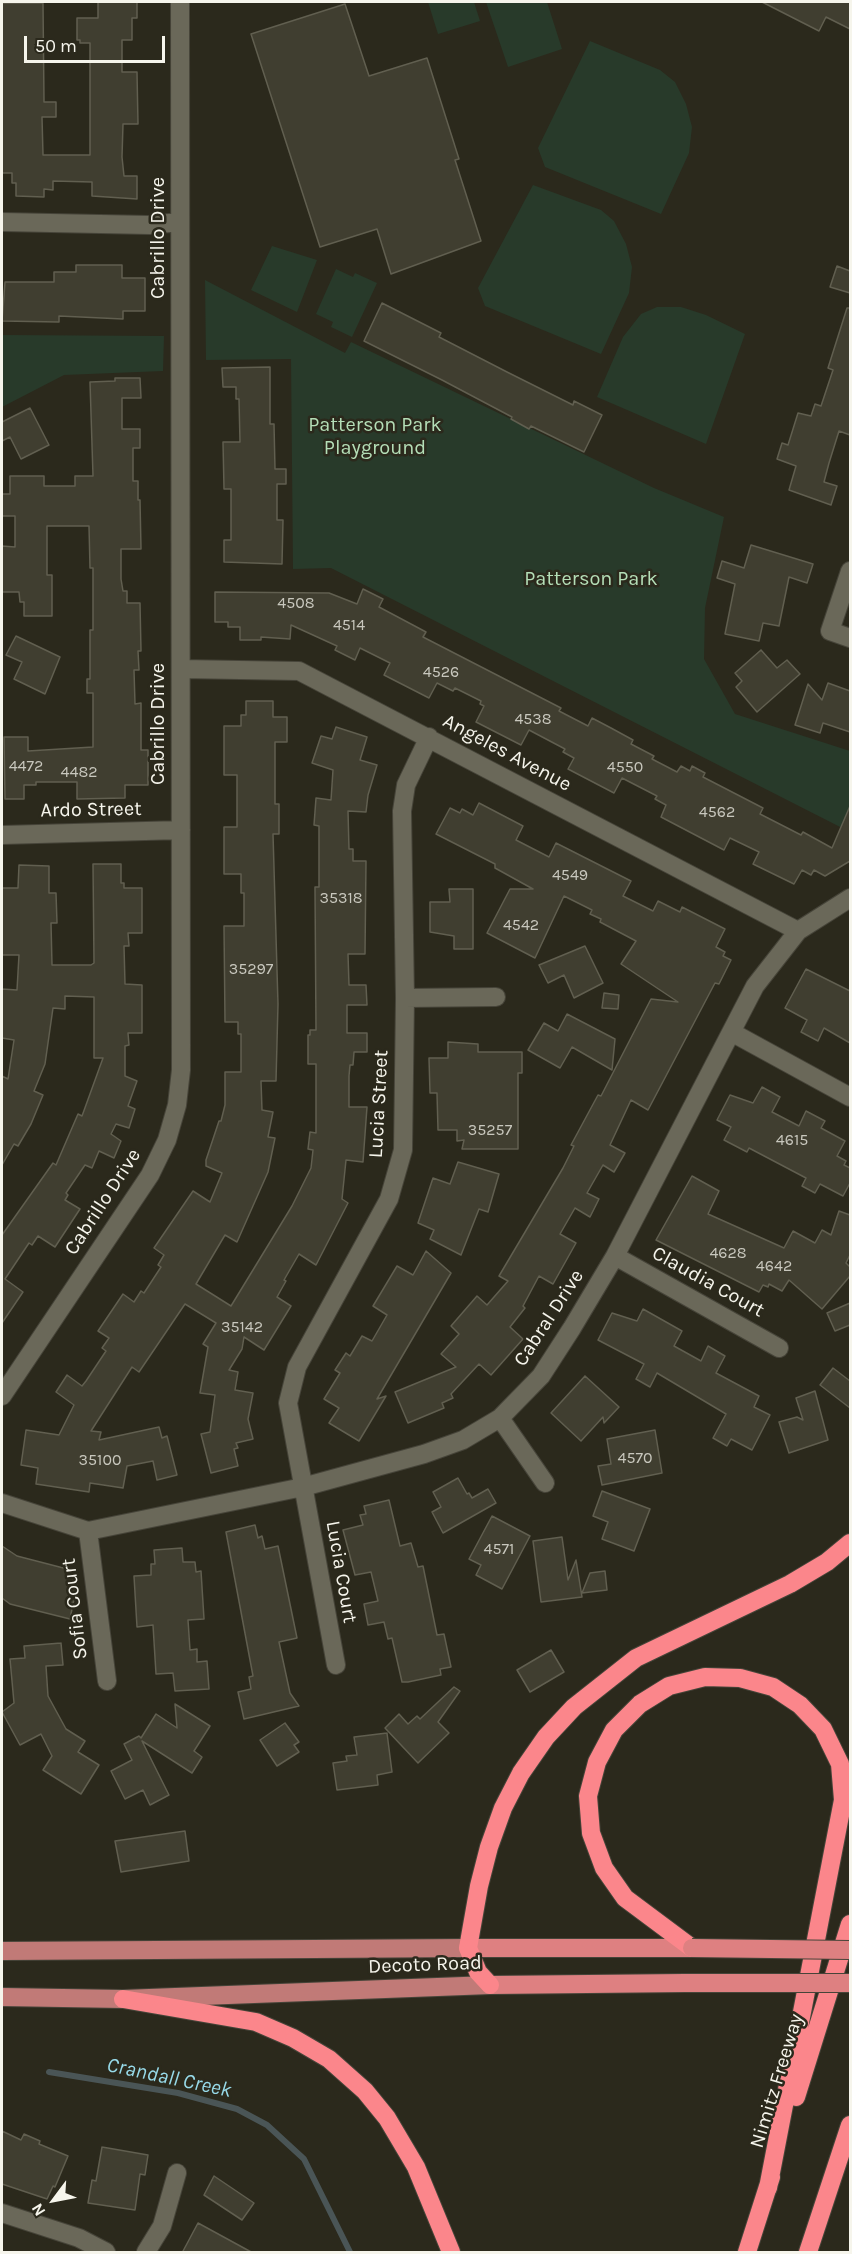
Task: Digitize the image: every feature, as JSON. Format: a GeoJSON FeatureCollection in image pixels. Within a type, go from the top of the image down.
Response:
{"type":"FeatureCollection","features":[{"type":"Feature","properties":{"kind":"highway"},"geometry":{"type":"LineString","coordinates":[[490,1985],[478,1972],[468,1948],[479,1886],[489,1847],[503,1808],[521,1773],[546,1737],[573,1707],[636,1658],[790,1584],[827,1562],[850,1543]]}},
{"type":"Feature","properties":{"kind":"highway"},"geometry":{"type":"LineString","coordinates":[[692,1948],[625,1898],[604,1868],[591,1833],[588,1796],[597,1762],[614,1730],[640,1704],[669,1686],[705,1677],[740,1678],[773,1687],[800,1705],[823,1729],[840,1764],[843,1800],[768,2188]]}},
{"type":"Feature","properties":{"kind":"highway","name":"Nimitz Freeway"},"geometry":{"type":"LineString","coordinates":[[747,2253],[850,1924]]}},
{"type":"Feature","properties":{"kind":"highway","name":"Decoto Road"},"geometry":{"type":"LineString","coordinates":[[468,1948],[850,1950]]}},
{"type":"Feature","properties":{"kind":"highway","name":"Decoto Road"},"geometry":{"type":"LineString","coordinates":[[490,1985],[850,1983]]}},
{"type":"Feature","properties":{"kind":"highway"},"geometry":{"type":"LineString","coordinates":[[123,2000],[256,2022],[293,2038],[329,2059],[365,2091],[387,2118],[416,2167],[451,2253]]}},
{"type":"Feature","properties":{"kind":"highway"},"geometry":{"type":"LineString","coordinates":[[808,2253],[850,2125]]}},
{"type":"Feature","properties":{"kind":"main road","name":"Decoto Road"},"geometry":{"type":"LineString","coordinates":[[2,1951],[468,1948]]}},
{"type":"Feature","properties":{"kind":"main road","name":"Decoto Road"},"geometry":{"type":"LineString","coordinates":[[2,1997],[123,2000],[490,1985]]}},
{"type":"Feature","properties":{"kind":"street","name":"Cabrillo Drive"},"geometry":{"type":"LineString","coordinates":[[2,1396],[150,1175],[167,1140],[177,1105],[181,1070],[180,2]]}},
{"type":"Feature","properties":{"kind":"street"},"geometry":{"type":"LineString","coordinates":[[2,222],[149,225],[180,222]]}},
{"type":"Feature","properties":{"kind":"street"},"geometry":{"type":"LineString","coordinates":[[850,572],[830,631],[850,638]]}},
{"type":"Feature","properties":{"kind":"street","name":"Angeles Avenue"},"geometry":{"type":"LineString","coordinates":[[181,669],[299,671],[798,931]]}},
{"type":"Feature","properties":{"kind":"street","name":"Lucia Street"},"geometry":{"type":"LineString","coordinates":[[303,1486],[288,1403],[297,1367],[389,1199],[403,1150],[405,998],[402,811],[406,785],[429,737]]}},
{"type":"Feature","properties":{"kind":"street","name":"Ardo Street"},"geometry":{"type":"LineString","coordinates":[[2,835],[181,830]]}},
{"type":"Feature","properties":{"kind":"street","name":"Cabral Drive"},"geometry":{"type":"LineString","coordinates":[[2,1503],[88,1531],[303,1486],[424,1454],[462,1440],[500,1418],[541,1376],[615,1256],[733,1033],[755,986],[798,931],[850,898]]}},
{"type":"Feature","properties":{"kind":"street"},"geometry":{"type":"LineString","coordinates":[[405,998],[496,997]]}},
{"type":"Feature","properties":{"kind":"street"},"geometry":{"type":"LineString","coordinates":[[733,1033],[850,1097]]}},
{"type":"Feature","properties":{"kind":"street","name":"Claudia Court"},"geometry":{"type":"LineString","coordinates":[[615,1256],[779,1348]]}},
{"type":"Feature","properties":{"kind":"street"},"geometry":{"type":"LineString","coordinates":[[500,1418],[545,1483]]}},
{"type":"Feature","properties":{"kind":"street","name":"Lucia Court"},"geometry":{"type":"LineString","coordinates":[[303,1486],[336,1665]]}},
{"type":"Feature","properties":{"kind":"street","name":"Sofia Court"},"geometry":{"type":"LineString","coordinates":[[88,1531],[107,1681]]}},
{"type":"Feature","properties":{"kind":"street"},"geometry":{"type":"LineString","coordinates":[[146,2253],[162,2226],[177,2173]]}},
{"type":"Feature","properties":{"kind":"street"},"geometry":{"type":"LineString","coordinates":[[2,2213],[79,2238],[106,2253]]}},
{"type":"Feature","properties":{"kind":"green space"},"geometry":{"type":"Polygon","coordinates":[[[428,2],[474,2],[480,21],[438,34],[428,2]]]}},
{"type":"Feature","properties":{"kind":"green space"},"geometry":{"type":"Polygon","coordinates":[[[486,2],[547,2],[562,49],[508,67],[486,2]]]}},
{"type":"Feature","properties":{"kind":"green space"},"geometry":{"type":"Polygon","coordinates":[[[590,41],[660,70],[675,82],[686,104],[692,127],[689,153],[661,214],[545,167],[538,148],[590,41]]]}},
{"type":"Feature","properties":{"kind":"green space"},"geometry":{"type":"Polygon","coordinates":[[[533,185],[601,210],[614,221],[626,244],[632,267],[629,293],[601,354],[485,306],[478,288],[533,185]]]}},
{"type":"Feature","properties":{"kind":"green space"},"geometry":{"type":"Polygon","coordinates":[[[272,246],[317,260],[297,312],[251,290],[272,246]]]}},
{"type":"Feature","properties":{"kind":"green space"},"geometry":{"type":"Polygon","coordinates":[[[336,269],[353,277],[355,273],[377,283],[352,337],[331,327],[333,322],[316,314],[336,269]]]}},
{"type":"Feature","properties":{"kind":"green space","name":"Patterson Park"},"geometry":{"type":"Polygon","coordinates":[[[205,280],[345,353],[351,342],[654,488],[724,517],[705,608],[704,659],[735,714],[850,751],[850,832],[331,568],[293,569],[291,359],[206,360],[205,280]]]}},
{"type":"Feature","properties":{"kind":"green space"},"geometry":{"type":"Polygon","coordinates":[[[657,307],[681,307],[706,315],[745,334],[706,444],[597,397],[623,337],[641,314],[657,307]]]}},
{"type":"Feature","properties":{"kind":"green space"},"geometry":{"type":"Polygon","coordinates":[[[2,335],[164,336],[163,371],[64,375],[2,407],[2,335]]]}},
{"type":"Feature","properties":{"kind":"building"},"geometry":{"type":"Polygon","coordinates":[[[98,2],[137,2],[137,18],[132,18],[132,40],[122,40],[122,72],[137,72],[138,124],[123,124],[122,157],[124,176],[137,176],[137,199],[92,196],[92,182],[53,181],[53,190],[44,189],[44,197],[16,196],[16,183],[12,183],[12,173],[2,173],[2,3],[43,3],[44,102],[56,102],[56,117],[42,117],[43,155],[90,155],[90,43],[80,43],[80,40],[77,40],[77,18],[98,18],[98,2]]]}},
{"type":"Feature","properties":{"kind":"building"},"geometry":{"type":"Polygon","coordinates":[[[762,2],[850,2],[850,29],[826,17],[819,31],[762,2]]]}},
{"type":"Feature","properties":{"kind":"building"},"geometry":{"type":"Polygon","coordinates":[[[345,4],[369,76],[427,58],[459,159],[455,160],[481,241],[391,274],[377,229],[320,247],[251,34],[345,4]]]}},
{"type":"Feature","properties":{"kind":"building"},"geometry":{"type":"Polygon","coordinates":[[[76,265],[122,265],[122,278],[145,278],[145,311],[123,311],[123,319],[59,316],[59,322],[2,321],[5,282],[54,282],[54,272],[76,272],[76,265]]]}},
{"type":"Feature","properties":{"kind":"building"},"geometry":{"type":"Polygon","coordinates":[[[837,266],[850,271],[850,293],[830,287],[837,266]]]}},
{"type":"Feature","properties":{"kind":"building"},"geometry":{"type":"Polygon","coordinates":[[[382,303],[441,333],[439,337],[507,372],[573,405],[574,401],[602,415],[584,452],[531,426],[529,429],[511,419],[512,417],[364,341],[382,303]]]}},
{"type":"Feature","properties":{"kind":"building"},"geometry":{"type":"Polygon","coordinates":[[[847,308],[850,308],[850,435],[839,431],[829,463],[824,482],[837,486],[831,505],[789,490],[796,466],[777,459],[782,443],[788,445],[798,413],[811,416],[815,404],[821,406],[833,370],[828,368],[847,308]]]}},
{"type":"Feature","properties":{"kind":"building"},"geometry":{"type":"Polygon","coordinates":[[[270,367],[270,424],[274,424],[275,469],[286,469],[286,484],[277,484],[277,520],[283,520],[282,564],[224,562],[224,540],[231,540],[231,489],[224,489],[223,442],[240,442],[239,399],[236,399],[236,387],[223,387],[222,368],[270,367]]]}},
{"type":"Feature","properties":{"kind":"building"},"geometry":{"type":"Polygon","coordinates":[[[115,378],[140,378],[141,398],[122,398],[122,429],[140,429],[140,448],[133,448],[133,481],[138,481],[141,549],[121,549],[121,579],[123,591],[127,591],[127,603],[140,603],[141,651],[138,651],[139,670],[134,670],[135,704],[141,703],[141,750],[148,750],[148,785],[125,785],[125,798],[77,799],[77,782],[36,782],[36,785],[24,785],[24,799],[5,799],[4,737],[28,737],[28,751],[93,747],[93,693],[87,693],[87,679],[90,679],[90,630],[93,630],[93,568],[90,568],[89,526],[47,526],[47,575],[52,575],[52,616],[24,616],[24,602],[20,602],[19,592],[2,592],[2,546],[15,547],[15,516],[2,516],[2,494],[10,494],[10,476],[44,476],[44,486],[75,486],[75,476],[93,476],[90,382],[115,381],[115,378]]]}},
{"type":"Feature","properties":{"kind":"building"},"geometry":{"type":"Polygon","coordinates":[[[30,408],[49,445],[21,459],[10,437],[2,441],[2,422],[30,408]]]}},
{"type":"Feature","properties":{"kind":"building"},"geometry":{"type":"Polygon","coordinates":[[[751,545],[813,564],[807,583],[789,577],[779,626],[763,623],[759,641],[725,634],[735,584],[717,578],[722,561],[744,568],[751,545]]]}},
{"type":"Feature","properties":{"kind":"building"},"geometry":{"type":"Polygon","coordinates":[[[363,589],[383,599],[379,607],[426,632],[423,637],[561,708],[559,711],[588,726],[592,718],[611,728],[633,740],[631,744],[654,756],[652,759],[677,772],[681,766],[690,771],[692,766],[705,773],[703,777],[763,808],[760,814],[801,835],[803,832],[832,848],[850,806],[850,861],[825,876],[814,870],[811,875],[802,870],[794,884],[753,864],[759,852],[730,838],[724,850],[661,817],[666,805],[655,799],[657,796],[622,778],[614,793],[568,769],[574,758],[563,752],[565,749],[529,730],[521,745],[476,722],[484,706],[480,704],[481,701],[455,688],[453,691],[437,683],[429,698],[384,675],[390,663],[360,648],[355,660],[335,650],[337,646],[291,625],[290,639],[261,637],[261,640],[240,640],[240,627],[228,627],[228,622],[215,622],[215,592],[329,593],[357,604],[363,589]]]}},
{"type":"Feature","properties":{"kind":"building"},"geometry":{"type":"Polygon","coordinates":[[[16,636],[60,657],[45,694],[14,679],[22,662],[6,655],[16,636]]]}},
{"type":"Feature","properties":{"kind":"building"},"geometry":{"type":"Polygon","coordinates":[[[761,650],[777,668],[787,660],[800,674],[757,712],[736,687],[742,681],[735,673],[761,650]]]}},
{"type":"Feature","properties":{"kind":"building"},"geometry":{"type":"Polygon","coordinates":[[[828,683],[850,691],[850,732],[823,723],[820,733],[795,725],[808,684],[822,700],[828,683]]]}},
{"type":"Feature","properties":{"kind":"building"},"geometry":{"type":"Polygon","coordinates":[[[246,701],[273,701],[273,717],[287,717],[287,742],[275,742],[275,804],[279,804],[279,834],[273,834],[278,1004],[276,1081],[261,1081],[262,1110],[273,1112],[268,1137],[275,1138],[268,1172],[237,1242],[225,1235],[196,1284],[231,1306],[292,1206],[311,1168],[313,1150],[308,1149],[310,1132],[316,1133],[316,1064],[308,1064],[308,1035],[310,1035],[310,1030],[316,1030],[315,887],[319,887],[319,826],[314,825],[316,798],[331,800],[333,770],[312,763],[321,736],[332,739],[336,727],[367,737],[360,760],[377,765],[368,795],[366,812],[348,811],[349,849],[353,849],[353,861],[366,861],[365,954],[348,954],[349,985],[366,985],[367,1005],[347,1005],[347,1033],[367,1033],[367,1052],[354,1052],[349,1076],[349,1107],[367,1107],[363,1162],[346,1160],[342,1199],[348,1203],[316,1265],[299,1254],[284,1280],[286,1281],[277,1297],[291,1306],[264,1350],[244,1337],[242,1349],[229,1370],[238,1372],[235,1390],[253,1393],[248,1419],[253,1439],[236,1443],[238,1448],[234,1449],[238,1466],[211,1473],[201,1434],[210,1432],[215,1395],[200,1393],[208,1347],[203,1344],[216,1323],[185,1304],[139,1372],[132,1367],[91,1431],[101,1432],[99,1440],[159,1427],[162,1438],[167,1436],[177,1475],[157,1480],[153,1461],[127,1466],[123,1488],[90,1483],[89,1492],[36,1484],[38,1468],[21,1465],[26,1430],[59,1435],[74,1405],[56,1392],[67,1375],[82,1386],[86,1381],[106,1351],[102,1348],[109,1338],[98,1331],[123,1294],[134,1302],[141,1291],[144,1293],[161,1267],[158,1265],[164,1255],[154,1248],[193,1191],[210,1202],[222,1173],[206,1166],[206,1160],[225,1105],[225,1072],[241,1072],[241,1034],[238,1034],[238,1022],[225,1022],[224,926],[244,926],[244,893],[241,893],[241,874],[224,874],[224,827],[237,827],[237,775],[224,775],[224,726],[241,726],[241,715],[246,715],[246,701]]]}},
{"type":"Feature","properties":{"kind":"building"},"geometry":{"type":"Polygon","coordinates":[[[479,803],[523,826],[516,840],[549,857],[556,843],[631,881],[623,896],[653,911],[658,901],[680,912],[682,907],[725,929],[716,947],[725,952],[723,956],[731,960],[719,984],[715,983],[648,1110],[631,1100],[610,1145],[625,1153],[614,1172],[603,1165],[587,1193],[599,1199],[590,1217],[575,1208],[560,1234],[576,1243],[553,1284],[539,1276],[523,1306],[525,1308],[510,1327],[523,1339],[491,1375],[479,1364],[451,1394],[453,1398],[442,1403],[444,1408],[408,1423],[395,1392],[456,1367],[441,1354],[459,1334],[451,1326],[477,1296],[487,1305],[508,1281],[499,1276],[563,1168],[574,1146],[571,1145],[598,1095],[601,1096],[651,999],[678,1002],[621,964],[636,941],[600,922],[601,919],[590,914],[592,910],[564,896],[535,958],[487,933],[510,889],[533,889],[495,868],[495,864],[436,834],[450,808],[460,813],[462,809],[473,815],[479,803]]]}},
{"type":"Feature","properties":{"kind":"building"},"geometry":{"type":"Polygon","coordinates":[[[93,864],[121,864],[121,883],[124,883],[124,888],[142,888],[142,933],[128,933],[129,946],[124,946],[125,984],[142,985],[142,1033],[128,1033],[129,1045],[125,1046],[125,1076],[137,1081],[128,1106],[135,1109],[129,1128],[116,1124],[111,1134],[121,1141],[114,1158],[99,1151],[92,1168],[85,1165],[66,1193],[68,1195],[65,1200],[80,1209],[55,1247],[38,1236],[32,1245],[29,1243],[5,1279],[23,1292],[2,1323],[2,1235],[53,1163],[56,1165],[78,1114],[82,1116],[103,1058],[94,1058],[94,997],[65,996],[65,1009],[53,1008],[45,1064],[34,1091],[43,1095],[31,1124],[18,1146],[14,1144],[2,1165],[2,1076],[8,1079],[14,1040],[2,1038],[2,989],[17,990],[19,955],[2,955],[2,888],[18,888],[19,865],[49,866],[49,893],[56,893],[57,923],[51,923],[52,965],[91,965],[94,963],[93,864]]]}},
{"type":"Feature","properties":{"kind":"building"},"geometry":{"type":"Polygon","coordinates":[[[449,889],[473,889],[473,949],[454,949],[454,936],[430,932],[430,902],[450,902],[449,889]]]}},
{"type":"Feature","properties":{"kind":"building"},"geometry":{"type":"Polygon","coordinates":[[[585,946],[603,983],[574,998],[564,975],[548,983],[539,965],[585,946]]]}},
{"type":"Feature","properties":{"kind":"building"},"geometry":{"type":"Polygon","coordinates":[[[806,969],[850,991],[850,1043],[824,1028],[818,1041],[801,1032],[807,1020],[785,1008],[806,969]]]}},
{"type":"Feature","properties":{"kind":"building"},"geometry":{"type":"Polygon","coordinates":[[[604,993],[619,995],[618,1009],[602,1008],[604,993]]]}},
{"type":"Feature","properties":{"kind":"building"},"geometry":{"type":"Polygon","coordinates":[[[567,1014],[615,1039],[612,1070],[572,1047],[560,1068],[528,1050],[544,1023],[558,1031],[567,1014]]]}},
{"type":"Feature","properties":{"kind":"building"},"geometry":{"type":"Polygon","coordinates":[[[448,1042],[478,1044],[478,1052],[522,1052],[522,1073],[518,1073],[518,1149],[462,1149],[464,1140],[457,1141],[457,1130],[438,1130],[437,1093],[430,1093],[429,1058],[448,1058],[448,1042]]]}},
{"type":"Feature","properties":{"kind":"building"},"geometry":{"type":"Polygon","coordinates":[[[762,1087],[780,1097],[772,1112],[799,1126],[806,1111],[825,1121],[821,1128],[845,1141],[837,1156],[846,1161],[844,1165],[850,1168],[850,1183],[843,1196],[820,1184],[815,1193],[802,1186],[806,1178],[749,1148],[747,1152],[724,1140],[731,1127],[717,1120],[730,1095],[753,1103],[762,1087]]]}},
{"type":"Feature","properties":{"kind":"building"},"geometry":{"type":"Polygon","coordinates":[[[458,1162],[499,1174],[488,1212],[479,1209],[461,1255],[430,1239],[434,1230],[418,1223],[433,1178],[450,1184],[458,1162]]]}},
{"type":"Feature","properties":{"kind":"building"},"geometry":{"type":"Polygon","coordinates":[[[692,1176],[719,1191],[708,1214],[784,1248],[793,1231],[815,1243],[822,1230],[831,1235],[839,1211],[850,1215],[850,1255],[846,1263],[850,1267],[850,1276],[822,1309],[789,1280],[782,1291],[769,1284],[768,1287],[763,1285],[759,1292],[656,1240],[692,1176]]]}},
{"type":"Feature","properties":{"kind":"building"},"geometry":{"type":"Polygon","coordinates":[[[426,1251],[451,1273],[377,1399],[386,1396],[359,1441],[329,1423],[339,1408],[324,1399],[340,1373],[335,1370],[346,1353],[350,1356],[362,1336],[372,1341],[387,1315],[373,1306],[397,1266],[413,1275],[426,1251]]]}},
{"type":"Feature","properties":{"kind":"building"},"geometry":{"type":"Polygon","coordinates":[[[850,1303],[850,1325],[835,1331],[827,1313],[850,1303]]]}},
{"type":"Feature","properties":{"kind":"building"},"geometry":{"type":"Polygon","coordinates":[[[643,1309],[682,1331],[674,1346],[701,1361],[708,1346],[725,1356],[716,1373],[759,1396],[754,1407],[770,1415],[752,1450],[731,1439],[727,1446],[713,1438],[726,1414],[657,1373],[650,1387],[636,1379],[644,1364],[598,1340],[612,1313],[637,1321],[643,1309]]]}},
{"type":"Feature","properties":{"kind":"building"},"geometry":{"type":"Polygon","coordinates":[[[833,1368],[850,1381],[850,1408],[820,1385],[833,1368]]]}},
{"type":"Feature","properties":{"kind":"building"},"geometry":{"type":"Polygon","coordinates":[[[585,1376],[619,1407],[604,1423],[603,1417],[581,1441],[551,1413],[585,1376]]]}},
{"type":"Feature","properties":{"kind":"building"},"geometry":{"type":"Polygon","coordinates":[[[815,1391],[828,1440],[789,1453],[779,1422],[797,1417],[803,1420],[796,1398],[815,1391]]]}},
{"type":"Feature","properties":{"kind":"building"},"geometry":{"type":"Polygon","coordinates":[[[655,1430],[662,1473],[602,1485],[598,1466],[611,1464],[607,1439],[655,1430]]]}},
{"type":"Feature","properties":{"kind":"building"},"geometry":{"type":"Polygon","coordinates":[[[458,1478],[467,1494],[469,1493],[472,1498],[488,1489],[496,1503],[443,1533],[432,1512],[441,1507],[433,1492],[458,1478]]]}},
{"type":"Feature","properties":{"kind":"building"},"geometry":{"type":"Polygon","coordinates":[[[602,1491],[650,1509],[634,1551],[602,1539],[608,1522],[593,1516],[602,1491]]]}},
{"type":"Feature","properties":{"kind":"building"},"geometry":{"type":"Polygon","coordinates":[[[389,1500],[400,1546],[411,1543],[418,1567],[423,1566],[437,1635],[444,1634],[451,1667],[440,1669],[441,1675],[408,1682],[402,1682],[392,1638],[388,1639],[384,1622],[368,1625],[364,1604],[378,1601],[371,1572],[355,1575],[343,1530],[363,1525],[360,1515],[366,1514],[364,1506],[389,1500]]]}},
{"type":"Feature","properties":{"kind":"building"},"geometry":{"type":"Polygon","coordinates":[[[492,1516],[530,1536],[502,1589],[476,1575],[481,1565],[469,1559],[492,1516]]]}},
{"type":"Feature","properties":{"kind":"building"},"geometry":{"type":"Polygon","coordinates":[[[255,1525],[258,1538],[262,1536],[265,1549],[278,1546],[297,1638],[279,1642],[290,1693],[299,1706],[244,1719],[238,1692],[251,1689],[249,1677],[253,1676],[226,1532],[255,1525]]]}},
{"type":"Feature","properties":{"kind":"building"},"geometry":{"type":"Polygon","coordinates":[[[562,1537],[568,1580],[576,1560],[582,1597],[541,1602],[533,1541],[562,1537]]]}},
{"type":"Feature","properties":{"kind":"building"},"geometry":{"type":"Polygon","coordinates":[[[2,1546],[17,1556],[75,1571],[72,1583],[77,1584],[70,1619],[10,1604],[2,1598],[2,1546]]]}},
{"type":"Feature","properties":{"kind":"building"},"geometry":{"type":"Polygon","coordinates":[[[182,1548],[183,1562],[195,1562],[196,1572],[201,1571],[204,1619],[188,1620],[190,1650],[197,1649],[197,1662],[207,1661],[209,1689],[175,1691],[173,1673],[156,1674],[153,1625],[137,1627],[134,1576],[151,1575],[151,1564],[155,1564],[154,1550],[182,1548]]]}},
{"type":"Feature","properties":{"kind":"building"},"geometry":{"type":"Polygon","coordinates":[[[605,1571],[607,1590],[582,1593],[590,1573],[605,1571]]]}},
{"type":"Feature","properties":{"kind":"building"},"geometry":{"type":"Polygon","coordinates":[[[61,1643],[63,1665],[46,1666],[48,1696],[66,1729],[85,1741],[78,1752],[99,1765],[81,1794],[43,1770],[52,1756],[41,1734],[20,1745],[2,1712],[14,1703],[10,1659],[25,1658],[24,1646],[61,1643]]]}},
{"type":"Feature","properties":{"kind":"building"},"geometry":{"type":"Polygon","coordinates":[[[551,1650],[564,1672],[530,1692],[517,1670],[551,1650]]]}},
{"type":"Feature","properties":{"kind":"building"},"geometry":{"type":"Polygon","coordinates":[[[454,1687],[460,1691],[438,1722],[449,1733],[418,1763],[385,1728],[399,1714],[408,1724],[417,1716],[420,1719],[454,1687]]]}},
{"type":"Feature","properties":{"kind":"building"},"geometry":{"type":"Polygon","coordinates":[[[175,1704],[210,1726],[194,1751],[202,1757],[192,1773],[142,1741],[169,1795],[150,1805],[143,1790],[125,1799],[111,1771],[132,1760],[124,1744],[139,1736],[141,1738],[156,1714],[177,1728],[175,1704]]]}},
{"type":"Feature","properties":{"kind":"building"},"geometry":{"type":"Polygon","coordinates":[[[285,1723],[299,1742],[294,1745],[299,1752],[277,1766],[260,1740],[285,1723]]]}},
{"type":"Feature","properties":{"kind":"building"},"geometry":{"type":"Polygon","coordinates":[[[387,1733],[392,1772],[377,1775],[378,1785],[337,1790],[333,1763],[347,1761],[346,1756],[357,1755],[354,1737],[387,1733]]]}},
{"type":"Feature","properties":{"kind":"building"},"geometry":{"type":"Polygon","coordinates":[[[185,1831],[189,1861],[121,1872],[115,1841],[185,1831]]]}},
{"type":"Feature","properties":{"kind":"building"},"geometry":{"type":"Polygon","coordinates":[[[2,2131],[21,2140],[24,2134],[40,2141],[39,2144],[68,2156],[55,2187],[53,2186],[47,2199],[2,2184],[2,2131]]]}},
{"type":"Feature","properties":{"kind":"building"},"geometry":{"type":"Polygon","coordinates":[[[102,2147],[148,2155],[145,2175],[140,2174],[135,2210],[88,2203],[92,2180],[96,2181],[102,2147]]]}},
{"type":"Feature","properties":{"kind":"building"},"geometry":{"type":"Polygon","coordinates":[[[214,2176],[254,2203],[242,2220],[204,2195],[214,2176]]]}},
{"type":"Feature","properties":{"kind":"building"},"geometry":{"type":"Polygon","coordinates":[[[198,2223],[253,2253],[182,2253],[198,2223]]]}},
{"type":"Feature","properties":{"kind":"waterway","name":"Crandall Creek"},"geometry":{"type":"LineString","coordinates":[[49,2072],[178,2093],[237,2109],[267,2125],[304,2159],[350,2252]]}},
{"type":"Feature","properties":{"kind":"park label","name":"Patterson Park Playground"},"geometry":{"type":"Point","coordinates":[375,436]}}]}
